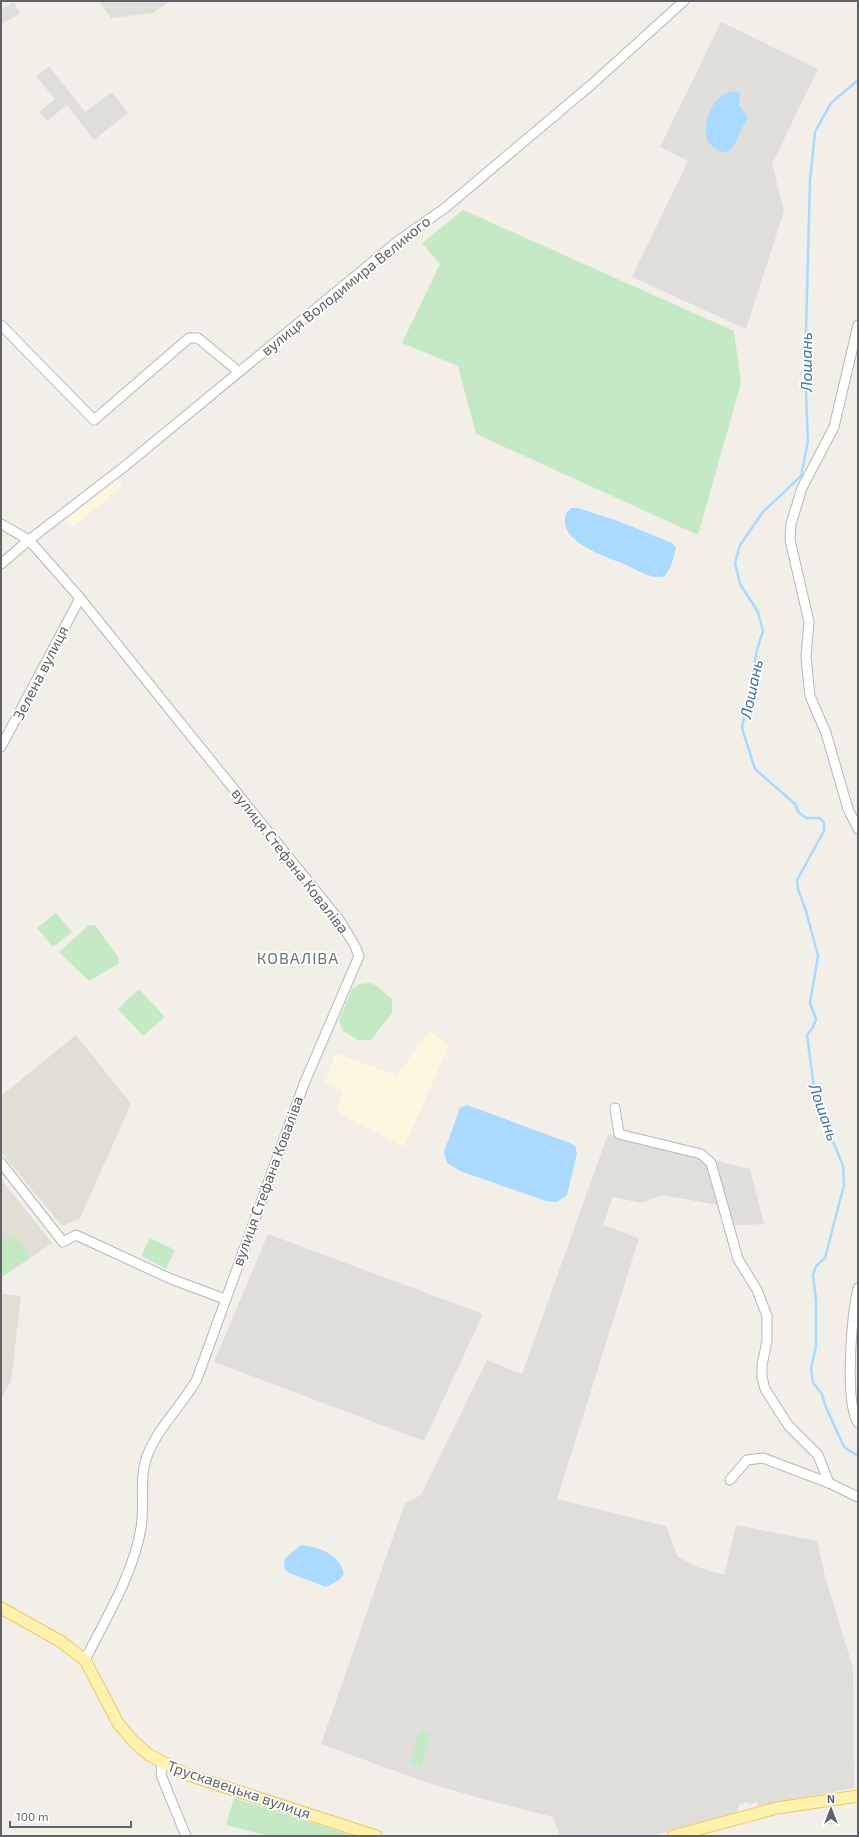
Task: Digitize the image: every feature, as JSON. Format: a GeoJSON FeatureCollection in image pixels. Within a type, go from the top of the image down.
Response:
{"type":"FeatureCollection","features":[{"type":"Feature","properties":{"kind":"main road","name":"Трускавецька вулиця"},"geometry":{"type":"LineString","coordinates":[[1,1608],[60,1641],[85,1660],[125,1732],[140,1748],[162,1763],[188,1775],[376,1836]]}},
{"type":"Feature","properties":{"kind":"main road"},"geometry":{"type":"LineString","coordinates":[[673,1836],[777,1808],[858,1796]]}},
{"type":"Feature","properties":{"kind":"street","name":"вулиця Володимира Великого"},"geometry":{"type":"LineString","coordinates":[[1,564],[29,540],[125,466],[398,241],[445,208],[591,85],[684,1]]}},
{"type":"Feature","properties":{"kind":"street"},"geometry":{"type":"LineString","coordinates":[[1,325],[94,420],[190,338],[198,338],[239,372]]}},
{"type":"Feature","properties":{"kind":"street"},"geometry":{"type":"LineString","coordinates":[[858,325],[834,427],[802,488],[791,524],[790,540],[809,622],[806,657],[810,696],[826,733],[848,809],[858,828]]}},
{"type":"Feature","properties":{"kind":"street","name":"вулиця Стефана Коваліва"},"geometry":{"type":"LineString","coordinates":[[1,524],[29,540],[80,598],[331,910],[355,946],[359,956],[304,1084],[197,1379],[188,1395],[160,1434],[146,1459],[143,1477],[142,1522],[136,1550],[119,1592],[85,1660]]}},
{"type":"Feature","properties":{"kind":"street","name":"Зелена вулиця"},"geometry":{"type":"LineString","coordinates":[[1,747],[80,598]]}},
{"type":"Feature","properties":{"kind":"street"},"geometry":{"type":"LineString","coordinates":[[615,1108],[619,1134],[701,1154],[712,1163],[738,1259],[756,1290],[767,1316],[767,1341],[762,1365],[764,1389],[788,1425],[818,1455],[829,1483]]}},
{"type":"Feature","properties":{"kind":"street"},"geometry":{"type":"LineString","coordinates":[[1,1163],[63,1242],[76,1235],[171,1279],[225,1299]]}},
{"type":"Feature","properties":{"kind":"street"},"geometry":{"type":"LineString","coordinates":[[858,1288],[854,1322],[850,1386],[853,1406],[858,1423]]}},
{"type":"Feature","properties":{"kind":"street"},"geometry":{"type":"LineString","coordinates":[[730,1480],[747,1460],[756,1458],[770,1460],[829,1483],[858,1497]]}},
{"type":"Feature","properties":{"kind":"street"},"geometry":{"type":"LineString","coordinates":[[162,1763],[161,1775],[186,1836]]}},
{"type":"Feature","properties":{"kind":"shaded area"},"geometry":{"type":"Polygon","coordinates":[[[99,1],[170,1],[153,13],[111,18],[99,1]]]}},
{"type":"Feature","properties":{"kind":"shaded area"},"geometry":{"type":"Polygon","coordinates":[[[14,2],[20,14],[1,24],[1,9],[14,2]]]}},
{"type":"Feature","properties":{"kind":"shaded area"},"geometry":{"type":"Polygon","coordinates":[[[721,22],[818,69],[772,164],[784,211],[746,329],[632,277],[688,161],[660,147],[721,22]]]}},
{"type":"Feature","properties":{"kind":"shaded area"},"geometry":{"type":"Polygon","coordinates":[[[49,66],[85,112],[112,92],[128,113],[94,140],[67,105],[47,121],[39,112],[55,99],[36,76],[49,66]]]}},
{"type":"Feature","properties":{"kind":"shaded area"},"geometry":{"type":"Polygon","coordinates":[[[117,478],[123,485],[72,528],[66,521],[117,478]]]}},
{"type":"Feature","properties":{"kind":"shaded area"},"geometry":{"type":"Polygon","coordinates":[[[429,1030],[449,1045],[404,1147],[337,1112],[343,1091],[325,1082],[336,1053],[397,1076],[429,1030]]]}},
{"type":"Feature","properties":{"kind":"shaded area"},"geometry":{"type":"Polygon","coordinates":[[[76,1035],[131,1104],[80,1218],[62,1226],[1,1152],[1,1096],[76,1035]]]}},
{"type":"Feature","properties":{"kind":"shaded area"},"geometry":{"type":"Polygon","coordinates":[[[608,1134],[750,1169],[764,1224],[725,1226],[718,1205],[662,1195],[641,1203],[613,1197],[603,1225],[639,1238],[557,1499],[666,1526],[678,1557],[697,1567],[724,1575],[736,1525],[817,1541],[825,1576],[853,1668],[854,1788],[758,1806],[757,1802],[749,1804],[746,1802],[739,1805],[737,1812],[651,1836],[560,1836],[553,1817],[428,1783],[321,1744],[405,1503],[421,1495],[487,1360],[522,1374],[608,1134]]]}},
{"type":"Feature","properties":{"kind":"shaded area"},"geometry":{"type":"Polygon","coordinates":[[[1,1179],[52,1243],[4,1276],[1,1276],[1,1179]]]}},
{"type":"Feature","properties":{"kind":"shaded area"},"geometry":{"type":"Polygon","coordinates":[[[268,1234],[483,1314],[424,1441],[214,1362],[268,1234]]]}},
{"type":"Feature","properties":{"kind":"shaded area"},"geometry":{"type":"Polygon","coordinates":[[[1,1294],[21,1296],[11,1381],[1,1399],[1,1294]]]}},
{"type":"Feature","properties":{"kind":"green space"},"geometry":{"type":"Polygon","coordinates":[[[463,210],[734,331],[741,383],[698,535],[476,434],[458,366],[402,343],[440,264],[422,243],[463,210]]]}},
{"type":"Feature","properties":{"kind":"green space"},"geometry":{"type":"Polygon","coordinates":[[[56,913],[72,932],[53,947],[37,928],[56,913]]]}},
{"type":"Feature","properties":{"kind":"green space"},"geometry":{"type":"Polygon","coordinates":[[[89,925],[95,925],[118,957],[118,964],[89,981],[59,952],[89,925]]]}},
{"type":"Feature","properties":{"kind":"green space"},"geometry":{"type":"Polygon","coordinates":[[[370,983],[377,986],[392,999],[392,1013],[371,1040],[358,1040],[343,1031],[339,1020],[352,989],[360,984],[370,983]]]}},
{"type":"Feature","properties":{"kind":"green space"},"geometry":{"type":"Polygon","coordinates":[[[139,989],[165,1017],[143,1036],[118,1009],[139,989]]]}},
{"type":"Feature","properties":{"kind":"green space"},"geometry":{"type":"Polygon","coordinates":[[[1,1236],[7,1240],[15,1236],[30,1254],[27,1260],[4,1275],[1,1275],[1,1236]]]}},
{"type":"Feature","properties":{"kind":"green space"},"geometry":{"type":"Polygon","coordinates":[[[150,1238],[175,1250],[166,1269],[141,1256],[150,1238]]]}},
{"type":"Feature","properties":{"kind":"green space"},"geometry":{"type":"Polygon","coordinates":[[[420,1731],[431,1735],[421,1767],[410,1763],[420,1731]]]}},
{"type":"Feature","properties":{"kind":"green space"},"geometry":{"type":"Polygon","coordinates":[[[234,1798],[354,1836],[268,1836],[226,1825],[234,1798]]]}},
{"type":"Feature","properties":{"kind":"water"},"geometry":{"type":"Polygon","coordinates":[[[734,91],[740,94],[739,105],[747,116],[747,120],[733,146],[729,151],[724,152],[717,150],[708,142],[706,127],[710,110],[715,103],[720,97],[734,91]]]}},
{"type":"Feature","properties":{"kind":"water"},"geometry":{"type":"Polygon","coordinates":[[[571,508],[578,508],[618,521],[672,543],[676,548],[671,566],[665,576],[654,577],[643,573],[597,553],[578,542],[571,536],[565,521],[566,515],[571,508]]]}},
{"type":"Feature","properties":{"kind":"water"},"geometry":{"type":"Polygon","coordinates":[[[467,1105],[575,1146],[577,1153],[567,1195],[557,1202],[546,1201],[460,1171],[447,1163],[444,1152],[460,1108],[467,1105]]]}},
{"type":"Feature","properties":{"kind":"water"},"geometry":{"type":"Polygon","coordinates":[[[301,1545],[328,1553],[338,1561],[344,1574],[339,1580],[326,1587],[287,1572],[284,1567],[285,1558],[301,1545]]]}},
{"type":"Feature","properties":{"kind":"waterway","name":"Лошань"},"geometry":{"type":"LineString","coordinates":[[858,80],[831,103],[815,132],[810,180],[805,370],[808,441],[801,476],[763,512],[740,545],[735,563],[740,584],[758,612],[763,631],[757,650],[742,728],[755,769],[795,804],[799,813],[807,818],[820,818],[824,823],[824,831],[797,880],[798,889],[806,911],[818,956],[810,1003],[816,1019],[813,1027],[807,1035],[815,1096],[843,1166],[844,1185],[825,1258],[816,1266],[813,1275],[816,1301],[816,1346],[811,1369],[813,1383],[822,1394],[825,1405],[844,1447],[858,1456]]}},
{"type":"Feature","properties":{"kind":"district","name":"КОВАЛІВА"},"geometry":{"type":"Point","coordinates":[298,958]}}]}
